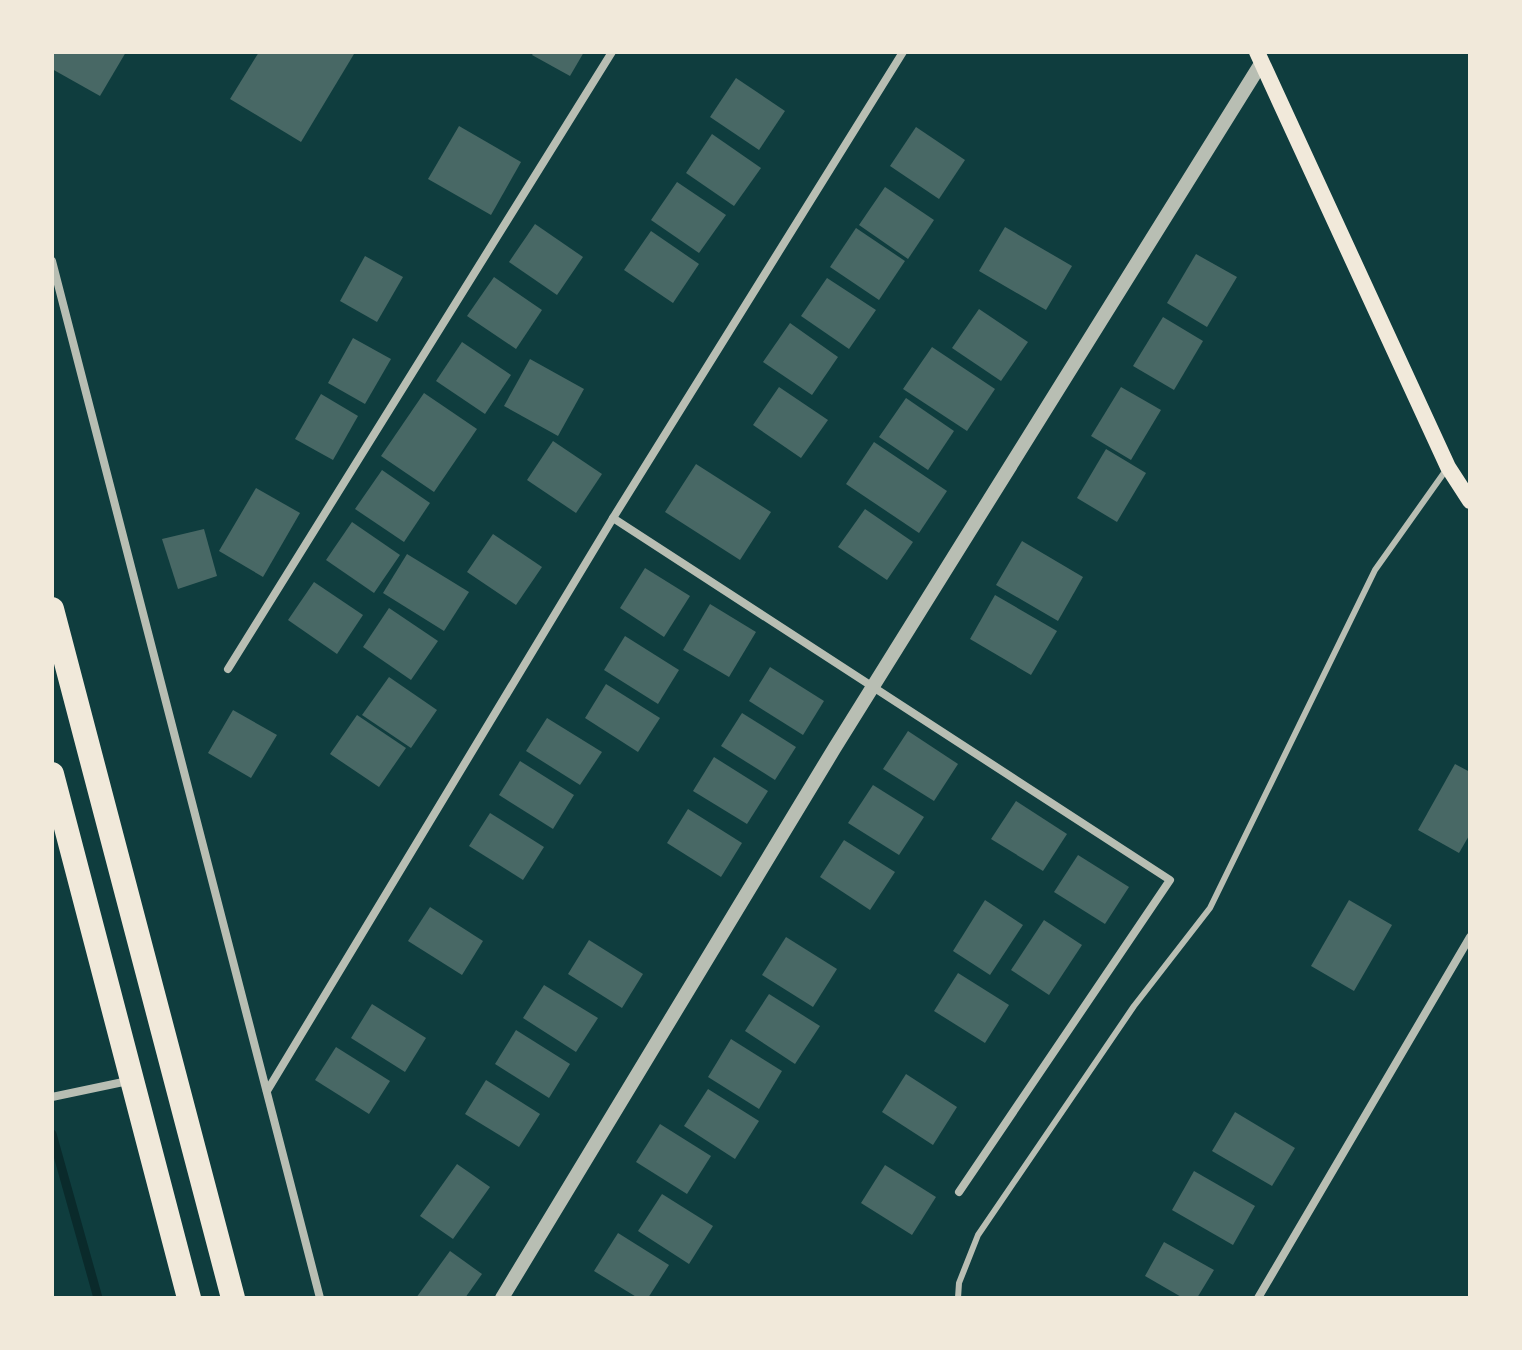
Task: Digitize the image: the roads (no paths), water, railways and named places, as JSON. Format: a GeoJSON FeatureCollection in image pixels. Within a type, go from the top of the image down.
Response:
{"type":"FeatureCollection","features":[{"type":"Feature","properties":{"kind":"highway"},"geometry":{"type":"LineString","coordinates":[[52,609],[233,1298]]}},
{"type":"Feature","properties":{"kind":"highway"},"geometry":{"type":"LineString","coordinates":[[52,774],[189,1298]]}},
{"type":"Feature","properties":{"kind":"main road"},"geometry":{"type":"LineString","coordinates":[[1260,57],[1448,467],[1470,501]]}},
{"type":"Feature","properties":{"kind":"street"},"geometry":{"type":"LineString","coordinates":[[228,669],[612,52]]}},
{"type":"Feature","properties":{"kind":"street"},"geometry":{"type":"LineString","coordinates":[[267,1091],[613,518],[903,52]]}},
{"type":"Feature","properties":{"kind":"street"},"geometry":{"type":"LineString","coordinates":[[502,1298],[1260,57]]}},
{"type":"Feature","properties":{"kind":"street"},"geometry":{"type":"LineString","coordinates":[[52,261],[320,1298]]}},
{"type":"Feature","properties":{"kind":"street"},"geometry":{"type":"LineString","coordinates":[[613,518],[1170,880],[959,1192]]}},
{"type":"Feature","properties":{"kind":"street"},"geometry":{"type":"LineString","coordinates":[[1258,1298],[1470,937]]}},
{"type":"Feature","properties":{"kind":"street"},"geometry":{"type":"LineString","coordinates":[[52,1097],[132,1080]]}},
{"type":"Feature","properties":{"kind":"lane"},"geometry":{"type":"LineString","coordinates":[[958,1298],[959,1283],[978,1235],[1134,1006],[1210,908],[1375,570],[1448,467]]}},
{"type":"Feature","properties":{"kind":"waterway"},"geometry":{"type":"LineString","coordinates":[[52,1134],[98,1298]]}}]}
